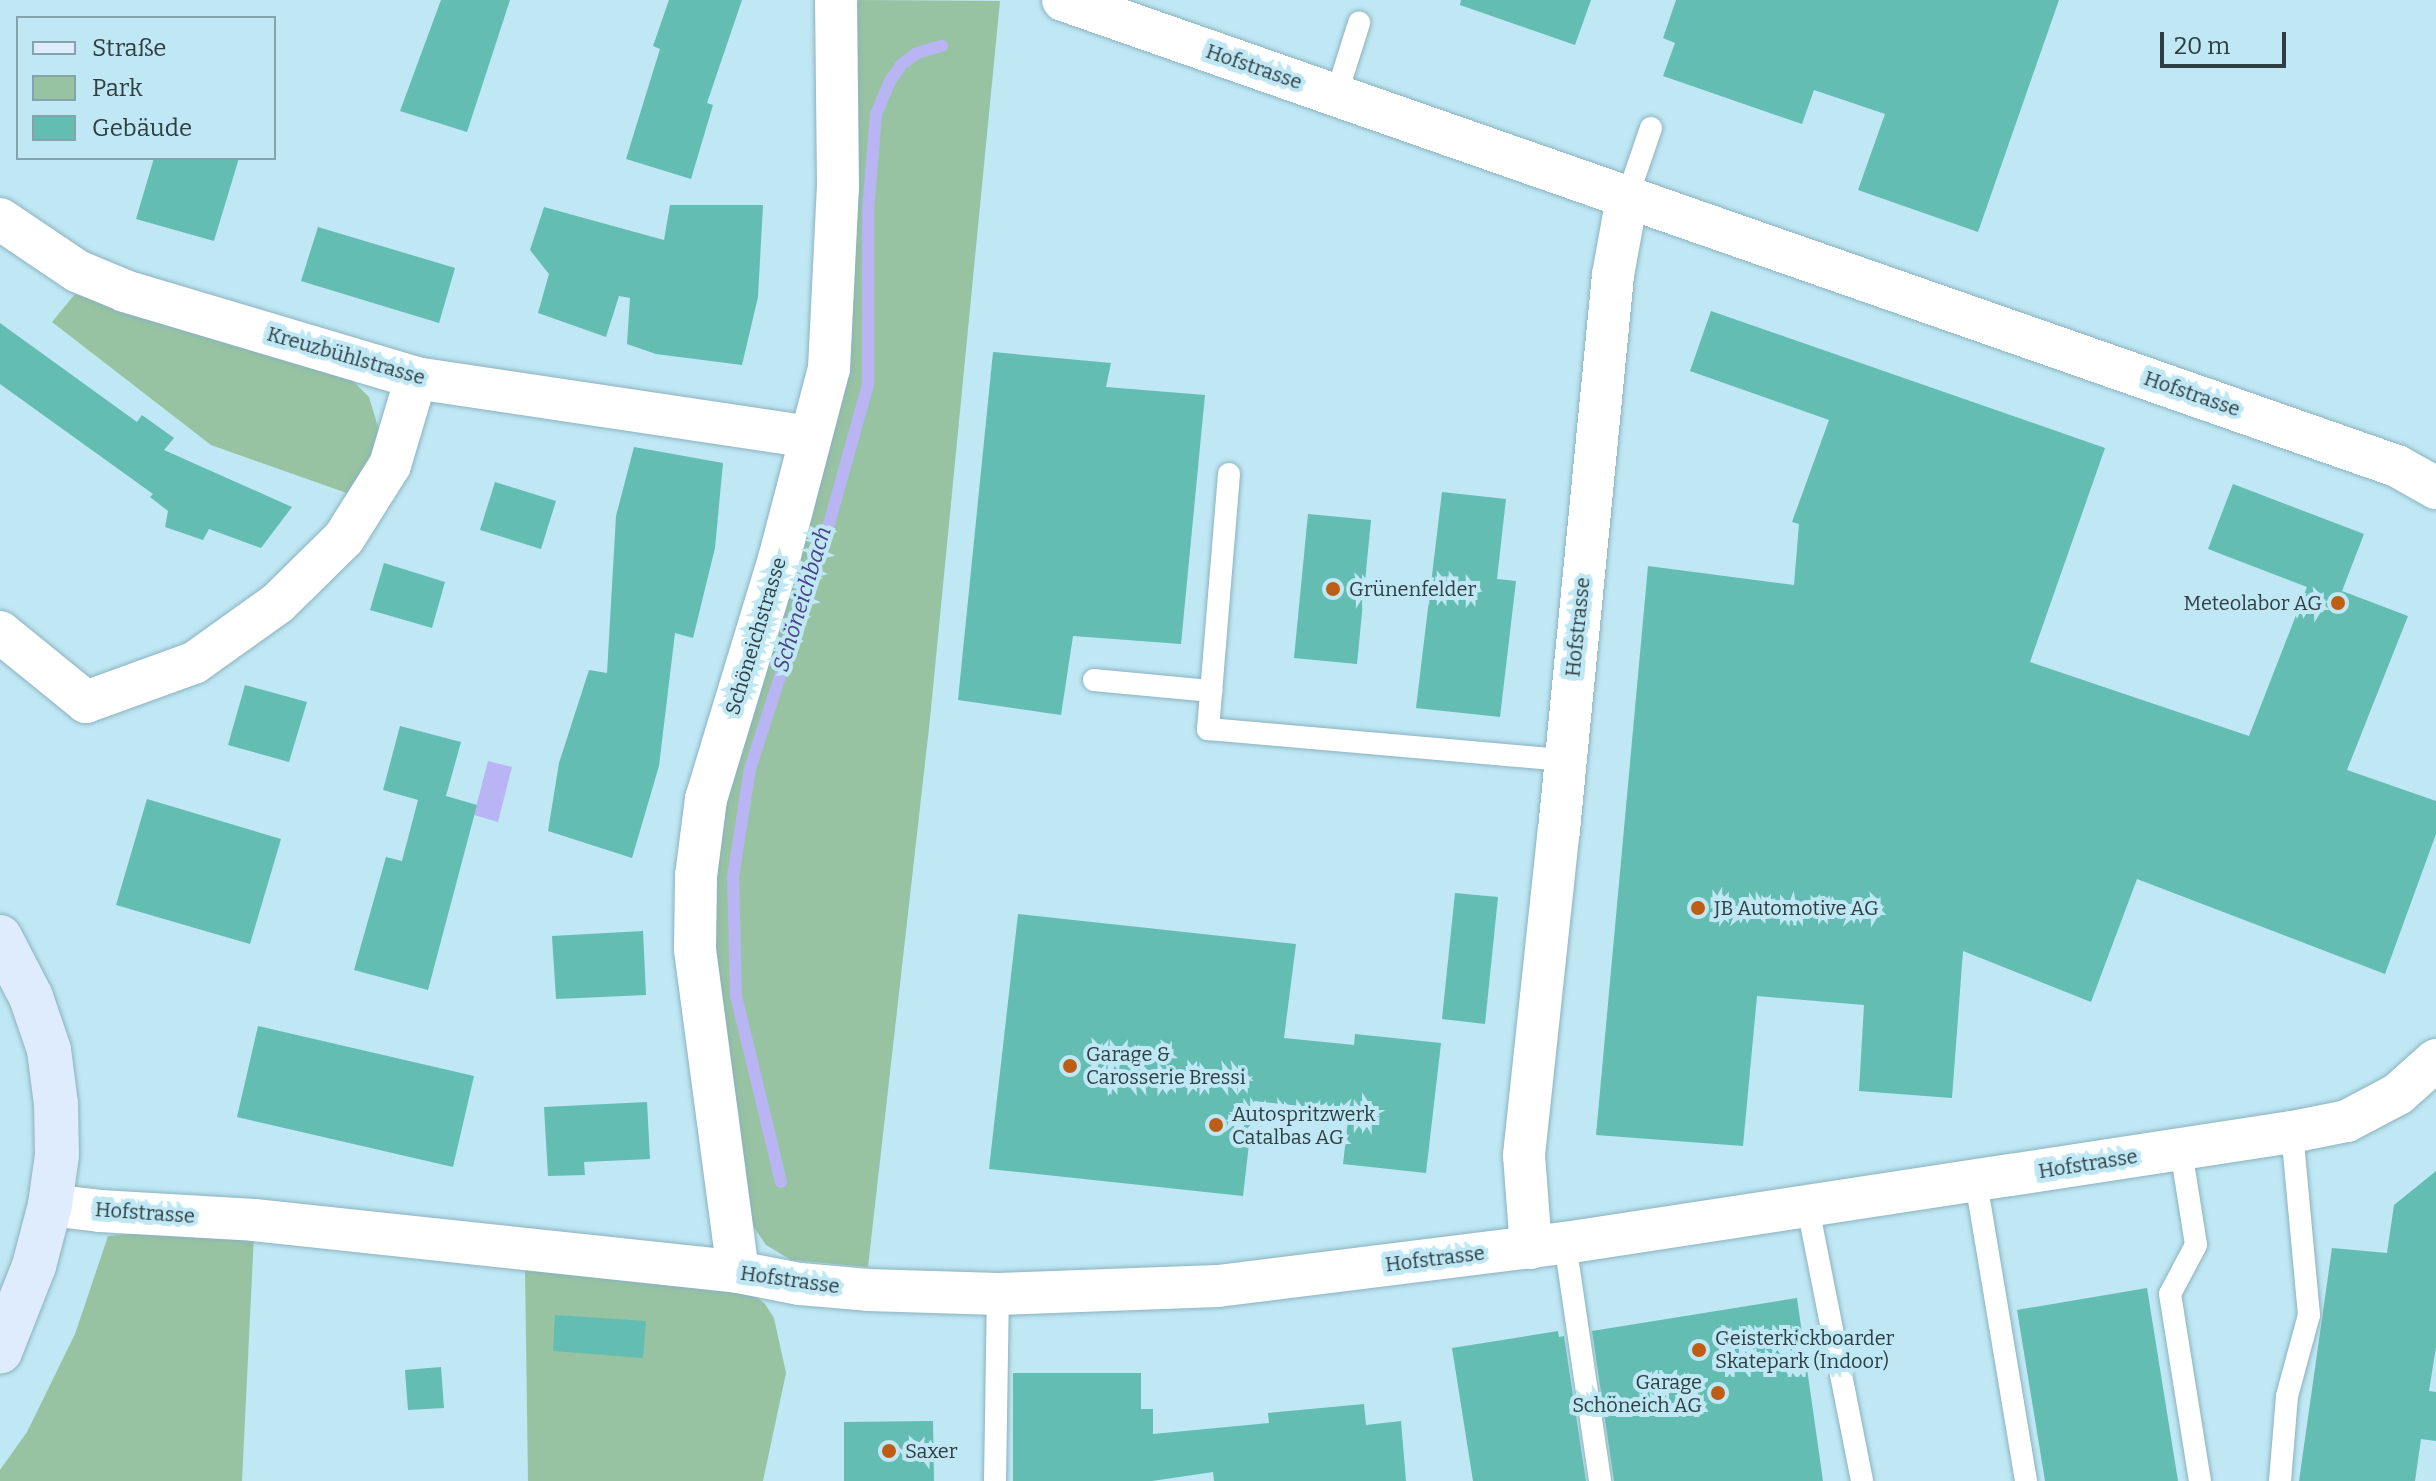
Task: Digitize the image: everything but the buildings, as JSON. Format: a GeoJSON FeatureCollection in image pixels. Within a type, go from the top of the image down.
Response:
{"type":"FeatureCollection","features":[{"type":"Feature","properties":{"kind":"main road"},"geometry":{"type":"LineString","coordinates":[[0,937],[31,997],[49,1050],[57,1142],[50,1205],[34,1266],[0,1352]]}},
{"type":"Feature","properties":{"kind":"street","name":"Schöneichstrasse"},"geometry":{"type":"LineString","coordinates":[[738,1272],[695,949],[696,876],[706,799],[779,559],[829,369],[835,297],[838,188],[836,0]]}},
{"type":"Feature","properties":{"kind":"street","name":"Hofstrasse"},"geometry":{"type":"LineString","coordinates":[[1063,0],[2397,466],[2436,488]]}},
{"type":"Feature","properties":{"kind":"street","name":"Hofstrasse"},"geometry":{"type":"LineString","coordinates":[[1548,1245],[1524,1155],[1613,275],[1627,198]]}},
{"type":"Feature","properties":{"kind":"street","name":"Kreuzbühlstrasse"},"geometry":{"type":"LineString","coordinates":[[0,219],[77,271],[125,291],[416,378],[810,437]]}},
{"type":"Feature","properties":{"kind":"street"},"geometry":{"type":"LineString","coordinates":[[0,632],[86,702],[194,663],[278,603],[344,538],[390,465],[416,378]]}},
{"type":"Feature","properties":{"kind":"street","name":"Hofstrasse"},"geometry":{"type":"LineString","coordinates":[[50,1205],[254,1220],[738,1272],[800,1284],[868,1290],[998,1294],[1218,1286],[1548,1245],[1808,1208],[2292,1132],[2347,1121],[2398,1094],[2436,1060]]}},
{"type":"Feature","properties":{"kind":"lane"},"geometry":{"type":"LineString","coordinates":[[1336,96],[1359,23]]}},
{"type":"Feature","properties":{"kind":"lane"},"geometry":{"type":"LineString","coordinates":[[1627,198],[1651,128]]}},
{"type":"Feature","properties":{"kind":"lane"},"geometry":{"type":"LineString","coordinates":[[1229,474],[1208,729],[1565,760]]}},
{"type":"Feature","properties":{"kind":"lane"},"geometry":{"type":"LineString","coordinates":[[1094,680],[1211,691]]}},
{"type":"Feature","properties":{"kind":"lane"},"geometry":{"type":"LineString","coordinates":[[2280,1481],[2287,1396],[2309,1315],[2292,1132]]}},
{"type":"Feature","properties":{"kind":"lane"},"geometry":{"type":"LineString","coordinates":[[2181,1150],[2196,1245],[2170,1294],[2200,1481]]}},
{"type":"Feature","properties":{"kind":"lane"},"geometry":{"type":"LineString","coordinates":[[1976,1182],[2026,1481]]}},
{"type":"Feature","properties":{"kind":"lane"},"geometry":{"type":"LineString","coordinates":[[1808,1208],[1862,1481]]}},
{"type":"Feature","properties":{"kind":"lane"},"geometry":{"type":"LineString","coordinates":[[1548,1245],[1600,1481]]}},
{"type":"Feature","properties":{"kind":"lane"},"geometry":{"type":"LineString","coordinates":[[995,1481],[998,1294]]}},
{"type":"Feature","properties":{"kind":"green space"},"geometry":{"type":"Polygon","coordinates":[[[859,0],[1000,1],[930,719],[868,1267],[791,1260],[766,1245],[749,1220],[739,1114],[713,992],[711,850],[834,410],[855,6],[859,0]]]}},
{"type":"Feature","properties":{"kind":"green space"},"geometry":{"type":"Polygon","coordinates":[[[75,294],[347,375],[369,397],[379,430],[358,497],[211,445],[52,322],[75,294]]]}},
{"type":"Feature","properties":{"kind":"green space"},"geometry":{"type":"Polygon","coordinates":[[[163,1231],[254,1235],[242,1481],[0,1481],[0,1470],[27,1432],[75,1334],[108,1236],[163,1231]]]}},
{"type":"Feature","properties":{"kind":"green space"},"geometry":{"type":"Polygon","coordinates":[[[525,1267],[752,1293],[765,1304],[774,1318],[786,1373],[763,1481],[528,1481],[525,1267]]]}},
{"type":"Feature","properties":{"kind":"shaded area"},"geometry":{"type":"Polygon","coordinates":[[[488,761],[512,767],[498,822],[474,815],[488,761]]]}},
{"type":"Feature","properties":{"kind":"waterway","name":"Schöneichbach"},"geometry":{"type":"LineString","coordinates":[[781,1182],[736,996],[733,877],[750,769],[829,524],[868,384],[868,211],[876,114],[890,81],[901,65],[917,53],[942,46]]}},
{"type":"Feature","properties":{"kind":"place","name":"Grünenfelder"},"geometry":{"type":"Point","coordinates":[1333,589]}},
{"type":"Feature","properties":{"kind":"place","name":"Meteolabor AG"},"geometry":{"type":"Point","coordinates":[2338,603]}},
{"type":"Feature","properties":{"kind":"place","name":"JB Automotive AG"},"geometry":{"type":"Point","coordinates":[1698,908]}},
{"type":"Feature","properties":{"kind":"place","name":"Garage & Carosserie Bressi"},"geometry":{"type":"Point","coordinates":[1070,1066]}},
{"type":"Feature","properties":{"kind":"place","name":"Autospritzwerk Catalbas AG"},"geometry":{"type":"Point","coordinates":[1216,1125]}},
{"type":"Feature","properties":{"kind":"place","name":"Geisterkickboarder Skatepark (Indoor)"},"geometry":{"type":"Point","coordinates":[1699,1350]}},
{"type":"Feature","properties":{"kind":"place","name":"Garage Schöneich AG"},"geometry":{"type":"Point","coordinates":[1718,1393]}},
{"type":"Feature","properties":{"kind":"place","name":"Saxer"},"geometry":{"type":"Point","coordinates":[889,1451]}}]}
